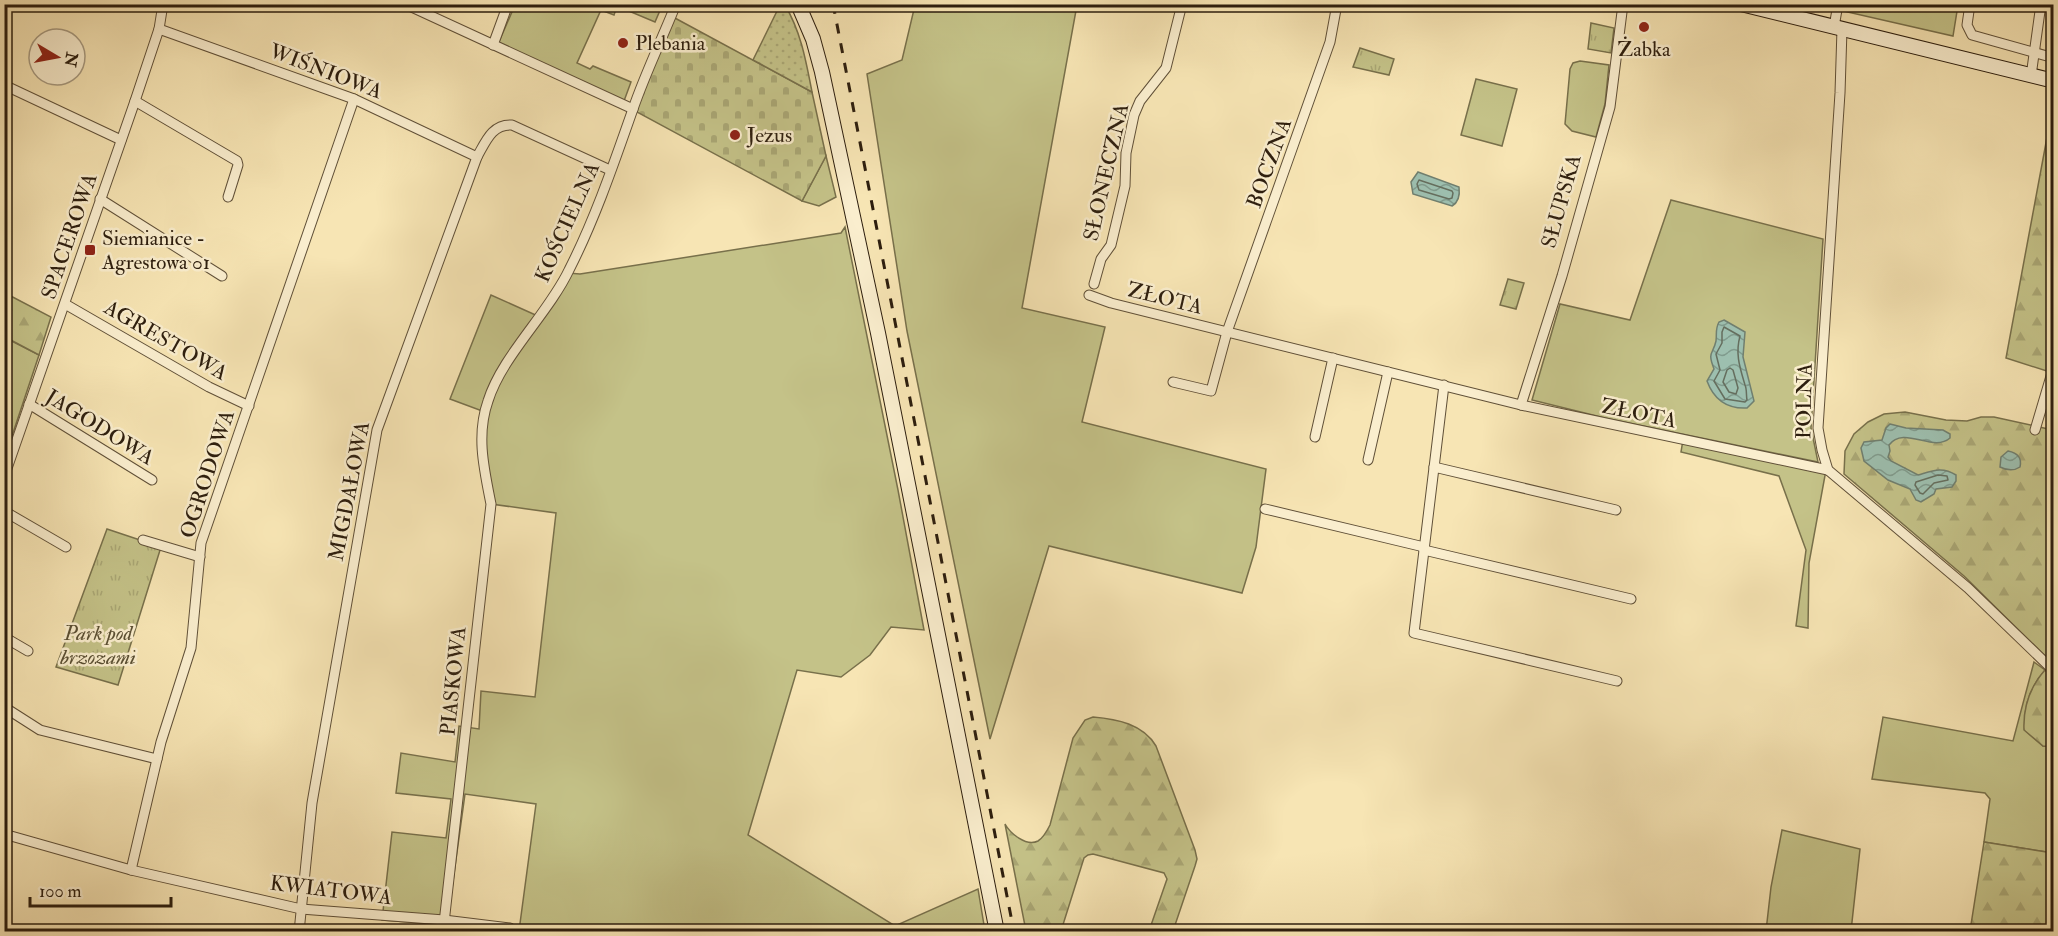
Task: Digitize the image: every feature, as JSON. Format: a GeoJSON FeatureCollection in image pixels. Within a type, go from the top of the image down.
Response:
{"type":"FeatureCollection","features":[{"type":"Feature","properties":{"kind":"street","name":"SPACEROWA"},"geometry":{"type":"LineString","coordinates":[[4,477],[135,101],[159,29],[163,4]]}},
{"type":"Feature","properties":{"kind":"street"},"geometry":{"type":"LineString","coordinates":[[405,4],[633,109]]}},
{"type":"Feature","properties":{"kind":"street"},"geometry":{"type":"LineString","coordinates":[[493,45],[508,4]]}},
{"type":"Feature","properties":{"kind":"street","name":"KOŚCIELNA"},"geometry":{"type":"LineString","coordinates":[[481,446],[485,412],[496,381],[568,273],[589,226],[676,4]]}},
{"type":"Feature","properties":{"kind":"street"},"geometry":{"type":"LineString","coordinates":[[798,4],[813,39],[822,72],[878,333],[997,932]]}},
{"type":"Feature","properties":{"kind":"street","name":"SŁONECZNA"},"geometry":{"type":"LineString","coordinates":[[1094,284],[1101,259],[1111,245],[1125,186],[1126,153],[1134,115],[1140,101],[1166,68],[1182,4]]}},
{"type":"Feature","properties":{"kind":"street","name":"BOCZNA"},"geometry":{"type":"LineString","coordinates":[[1173,382],[1211,391],[1227,332],[1330,42],[1337,4]]}},
{"type":"Feature","properties":{"kind":"street","name":"SŁUPSKA"},"geometry":{"type":"LineString","coordinates":[[1521,405],[1610,107],[1623,4]]}},
{"type":"Feature","properties":{"kind":"street"},"geometry":{"type":"LineString","coordinates":[[1741,4],[2054,81]]}},
{"type":"Feature","properties":{"kind":"street","name":"POLNA"},"geometry":{"type":"LineString","coordinates":[[1828,470],[1818,428],[1840,93],[1838,4]]}},
{"type":"Feature","properties":{"kind":"street"},"geometry":{"type":"LineString","coordinates":[[1970,4],[1967,25],[1972,35],[2054,58]]}},
{"type":"Feature","properties":{"kind":"street"},"geometry":{"type":"LineString","coordinates":[[2031,76],[2041,4]]}},
{"type":"Feature","properties":{"kind":"street","name":"WIŚNIOWA"},"geometry":{"type":"LineString","coordinates":[[159,29],[354,99],[477,157]]}},
{"type":"Feature","properties":{"kind":"street"},"geometry":{"type":"LineString","coordinates":[[4,85],[121,140]]}},
{"type":"Feature","properties":{"kind":"street","name":"OGRODOWA"},"geometry":{"type":"LineString","coordinates":[[131,870],[158,759],[191,648],[201,543],[354,99]]}},
{"type":"Feature","properties":{"kind":"street"},"geometry":{"type":"LineString","coordinates":[[135,101],[237,161],[238,165],[228,197]]}},
{"type":"Feature","properties":{"kind":"street","name":"MIGDAŁOWA"},"geometry":{"type":"LineString","coordinates":[[299,932],[312,803],[377,430],[477,157],[490,134],[497,127],[512,125],[610,170]]}},
{"type":"Feature","properties":{"kind":"street"},"geometry":{"type":"LineString","coordinates":[[100,199],[222,276]]}},
{"type":"Feature","properties":{"kind":"street","name":"ZŁOTA"},"geometry":{"type":"LineString","coordinates":[[1089,295],[1111,303],[1521,405],[1828,470]]}},
{"type":"Feature","properties":{"kind":"street","name":"AGRESTOWA"},"geometry":{"type":"LineString","coordinates":[[65,304],[209,387],[249,406]]}},
{"type":"Feature","properties":{"kind":"street"},"geometry":{"type":"LineString","coordinates":[[1315,437],[1333,358]]}},
{"type":"Feature","properties":{"kind":"street"},"geometry":{"type":"LineString","coordinates":[[2035,430],[2054,366]]}},
{"type":"Feature","properties":{"kind":"street"},"geometry":{"type":"LineString","coordinates":[[1368,460],[1388,372]]}},
{"type":"Feature","properties":{"kind":"street"},"geometry":{"type":"LineString","coordinates":[[1443,385],[1414,633],[1617,681]]}},
{"type":"Feature","properties":{"kind":"street","name":"JAGODOWA"},"geometry":{"type":"LineString","coordinates":[[29,404],[152,480]]}},
{"type":"Feature","properties":{"kind":"street","name":"PIASKOWA"},"geometry":{"type":"LineString","coordinates":[[443,932],[491,504],[481,446]]}},
{"type":"Feature","properties":{"kind":"street"},"geometry":{"type":"LineString","coordinates":[[1434,467],[1616,510]]}},
{"type":"Feature","properties":{"kind":"street"},"geometry":{"type":"LineString","coordinates":[[1828,470],[1968,588],[2054,670]]}},
{"type":"Feature","properties":{"kind":"street"},"geometry":{"type":"LineString","coordinates":[[1264,509],[1631,599]]}},
{"type":"Feature","properties":{"kind":"street"},"geometry":{"type":"LineString","coordinates":[[4,511],[66,547]]}},
{"type":"Feature","properties":{"kind":"street"},"geometry":{"type":"LineString","coordinates":[[143,540],[200,556]]}},
{"type":"Feature","properties":{"kind":"street"},"geometry":{"type":"LineString","coordinates":[[4,637],[28,651]]}},
{"type":"Feature","properties":{"kind":"street"},"geometry":{"type":"LineString","coordinates":[[4,707],[40,730],[158,759]]}},
{"type":"Feature","properties":{"kind":"street","name":"KWIATOWA"},"geometry":{"type":"LineString","coordinates":[[4,834],[131,870],[301,909],[444,920]]}},
{"type":"Feature","properties":{"kind":"street"},"geometry":{"type":"LineString","coordinates":[[444,920],[510,928]]}},
{"type":"Feature","properties":{"kind":"green space"},"geometry":{"type":"Polygon","coordinates":[[[658,4],[661,8],[655,22],[617,6],[614,15],[601,10],[577,63],[590,69],[593,66],[631,82],[624,101],[498,44],[515,5],[658,4]]]}},
{"type":"Feature","properties":{"kind":"green space"},"geometry":{"type":"Polygon","coordinates":[[[1844,4],[1958,5],[1953,36],[1843,11],[1844,4]]]}},
{"type":"Feature","properties":{"kind":"green space"},"geometry":{"type":"Polygon","coordinates":[[[780,5],[785,5],[799,36],[812,92],[753,60],[780,5]]]}},
{"type":"Feature","properties":{"kind":"green space"},"geometry":{"type":"Polygon","coordinates":[[[915,5],[1077,5],[1022,308],[1105,327],[1082,422],[1266,469],[1256,547],[1242,593],[1049,546],[990,739],[907,331],[867,74],[902,60],[915,5]]]}},
{"type":"Feature","properties":{"kind":"green space"},"geometry":{"type":"Polygon","coordinates":[[[673,17],[812,92],[826,156],[802,201],[635,111],[673,17]]]}},
{"type":"Feature","properties":{"kind":"green space"},"geometry":{"type":"Polygon","coordinates":[[[1591,23],[1614,28],[1611,53],[1588,49],[1591,23]]]}},
{"type":"Feature","properties":{"kind":"green space"},"geometry":{"type":"Polygon","coordinates":[[[1360,48],[1394,59],[1389,75],[1353,67],[1360,48]]]}},
{"type":"Feature","properties":{"kind":"green space"},"geometry":{"type":"Polygon","coordinates":[[[1580,61],[1609,65],[1605,104],[1596,137],[1572,131],[1565,124],[1570,69],[1573,63],[1580,61]]]}},
{"type":"Feature","properties":{"kind":"green space"},"geometry":{"type":"Polygon","coordinates":[[[1476,79],[1517,89],[1502,146],[1461,135],[1476,79]]]}},
{"type":"Feature","properties":{"kind":"green space"},"geometry":{"type":"Polygon","coordinates":[[[2053,105],[2053,373],[2006,358],[2053,105]]]}},
{"type":"Feature","properties":{"kind":"green space"},"geometry":{"type":"Polygon","coordinates":[[[826,156],[836,197],[819,206],[802,201],[826,156]]]}},
{"type":"Feature","properties":{"kind":"green space"},"geometry":{"type":"Polygon","coordinates":[[[1671,200],[1823,239],[1811,428],[1818,462],[1605,418],[1532,400],[1560,304],[1630,320],[1671,200]]]}},
{"type":"Feature","properties":{"kind":"green space"},"geometry":{"type":"Polygon","coordinates":[[[845,227],[924,630],[891,627],[870,655],[841,677],[797,670],[748,835],[895,926],[978,889],[985,931],[519,931],[536,804],[465,794],[447,925],[382,920],[392,832],[446,838],[451,799],[396,793],[401,753],[455,762],[459,726],[479,729],[481,691],[535,697],[556,513],[491,504],[484,470],[485,412],[450,399],[491,295],[540,317],[568,273],[580,274],[841,233],[845,227]]]}},
{"type":"Feature","properties":{"kind":"green space"},"geometry":{"type":"Polygon","coordinates":[[[1508,279],[1524,283],[1516,309],[1500,305],[1508,279]]]}},
{"type":"Feature","properties":{"kind":"green space"},"geometry":{"type":"Polygon","coordinates":[[[5,293],[51,317],[39,355],[5,337],[5,293]]]}},
{"type":"Feature","properties":{"kind":"green space"},"geometry":{"type":"Polygon","coordinates":[[[4,337],[39,355],[5,457],[4,456],[4,337]]]}},
{"type":"Feature","properties":{"kind":"green space"},"geometry":{"type":"Polygon","coordinates":[[[1905,412],[1946,420],[1967,421],[1981,417],[1994,417],[2053,430],[2053,664],[1964,576],[1844,474],[1845,451],[1854,434],[1868,422],[1884,414],[1905,412]]]}},
{"type":"Feature","properties":{"kind":"green space"},"geometry":{"type":"Polygon","coordinates":[[[1683,440],[1826,470],[1809,563],[1808,628],[1796,626],[1806,550],[1779,476],[1681,452],[1683,440]]]}},
{"type":"Feature","properties":{"kind":"green space","name":"Park pod brzozami"},"geometry":{"type":"Polygon","coordinates":[[[107,529],[161,547],[118,685],[56,667],[107,529]]]}},
{"type":"Feature","properties":{"kind":"green space"},"geometry":{"type":"Polygon","coordinates":[[[2034,662],[2045,670],[2028,698],[2025,730],[2043,746],[2053,747],[2053,853],[1984,842],[1990,799],[1985,793],[1872,779],[1883,717],[2013,741],[2034,662]]]}},
{"type":"Feature","properties":{"kind":"green space"},"geometry":{"type":"Polygon","coordinates":[[[2045,670],[2053,679],[2053,747],[2043,746],[2024,730],[2028,698],[2045,670]]]}},
{"type":"Feature","properties":{"kind":"green space"},"geometry":{"type":"Polygon","coordinates":[[[1093,717],[1129,724],[1144,732],[1151,739],[1156,746],[1195,850],[1197,859],[1173,931],[1149,931],[1167,879],[1164,873],[1093,854],[1084,858],[1061,931],[1026,931],[1005,824],[1014,835],[1024,841],[1038,841],[1043,836],[1050,825],[1073,738],[1085,720],[1093,717]]]}},
{"type":"Feature","properties":{"kind":"green space"},"geometry":{"type":"Polygon","coordinates":[[[1782,830],[1860,849],[1851,931],[1766,931],[1771,887],[1782,830]]]}},
{"type":"Feature","properties":{"kind":"green space"},"geometry":{"type":"Polygon","coordinates":[[[1984,842],[2053,853],[2053,931],[1970,931],[1984,842]]]}},
{"type":"Feature","properties":{"kind":"water"},"geometry":{"type":"Polygon","coordinates":[[[1418,172],[1459,187],[1458,200],[1452,206],[1413,194],[1411,182],[1418,172]]]}},
{"type":"Feature","properties":{"kind":"water"},"geometry":{"type":"Polygon","coordinates":[[[1724,320],[1745,332],[1743,357],[1754,401],[1747,408],[1733,407],[1722,402],[1713,393],[1707,381],[1714,369],[1711,356],[1716,341],[1717,327],[1719,322],[1724,320]]]}},
{"type":"Feature","properties":{"kind":"water"},"geometry":{"type":"Polygon","coordinates":[[[1890,424],[1906,428],[1943,430],[1950,434],[1950,438],[1935,443],[1910,438],[1895,440],[1889,445],[1888,457],[1891,461],[1918,475],[1937,470],[1951,472],[1956,475],[1956,481],[1952,487],[1936,489],[1934,494],[1921,502],[1916,500],[1910,489],[1888,480],[1864,461],[1861,448],[1864,442],[1882,440],[1890,424]]]}},
{"type":"Feature","properties":{"kind":"water"},"geometry":{"type":"Polygon","coordinates":[[[2008,451],[2018,456],[2020,467],[2010,470],[2000,467],[2001,457],[2008,451]]]}},
{"type":"Feature","properties":{"kind":"railway"},"geometry":{"type":"LineString","coordinates":[[833,4],[1014,932]]}},
{"type":"Feature","properties":{"kind":"place","name":"Żabka"},"geometry":{"type":"Point","coordinates":[1644,27]}},
{"type":"Feature","properties":{"kind":"place","name":"Plebania"},"geometry":{"type":"Point","coordinates":[623,43]}},
{"type":"Feature","properties":{"kind":"place","name":"Jezus"},"geometry":{"type":"Point","coordinates":[735,135]}},
{"type":"Feature","properties":{"kind":"place","name":"Siemianice - Agrestowa 01"},"geometry":{"type":"Point","coordinates":[90,250]}}]}
